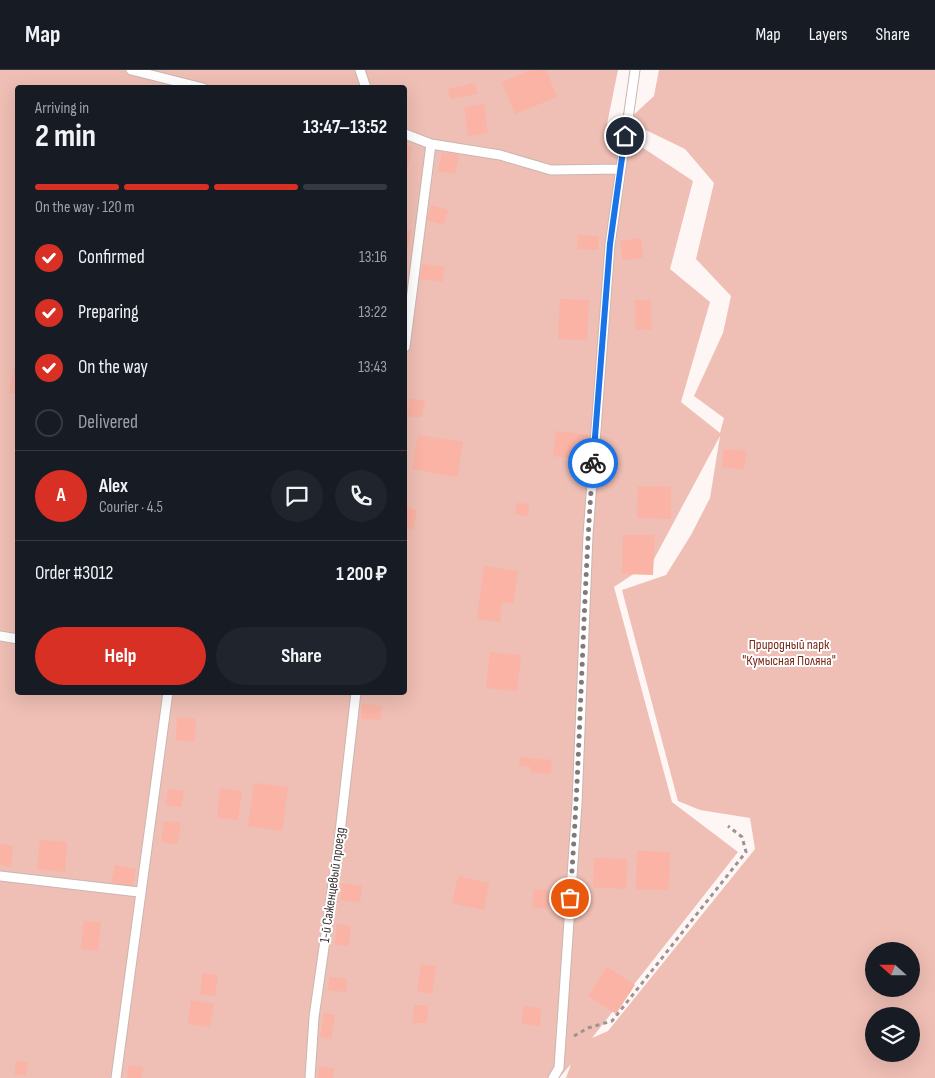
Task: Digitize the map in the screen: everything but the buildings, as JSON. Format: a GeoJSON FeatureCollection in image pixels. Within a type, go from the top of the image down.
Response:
{"type":"FeatureCollection","features":[{"type":"Feature","properties":{"kind":"lane"},"geometry":{"type":"LineString","coordinates":[[131,70],[191,85]]}},
{"type":"Feature","properties":{"kind":"lane"},"geometry":{"type":"LineString","coordinates":[[360,70],[365,85]]}},
{"type":"Feature","properties":{"kind":"lane"},"geometry":{"type":"LineString","coordinates":[[554,1078],[559,1068],[561,1044],[577,803],[588,535],[610,244],[634,70]]}},
{"type":"Feature","properties":{"kind":"lane"},"geometry":{"type":"LineString","coordinates":[[407,135],[431,144],[500,155],[551,170],[620,169]]}},
{"type":"Feature","properties":{"kind":"lane"},"geometry":{"type":"LineString","coordinates":[[407,331],[431,144]]}},
{"type":"Feature","properties":{"kind":"lane"},"geometry":{"type":"LineString","coordinates":[[0,636],[15,638]]}},
{"type":"Feature","properties":{"kind":"lane"},"geometry":{"type":"LineString","coordinates":[[116,1078],[139,892],[168,695]]}},
{"type":"Feature","properties":{"kind":"lane","name":"1-й Саженцевый проезд"},"geometry":{"type":"LineString","coordinates":[[310,1078],[314,1017],[338,850],[356,695]]}},
{"type":"Feature","properties":{"kind":"lane"},"geometry":{"type":"LineString","coordinates":[[0,876],[139,892]]}},
{"type":"Feature","properties":{"kind":"path"},"geometry":{"type":"LineString","coordinates":[[561,1044],[588,1028],[612,1021],[746,852],[742,837],[728,826]]}},
{"type":"Feature","properties":{"kind":"green space","name":"Природный парк \"Кумысная Поляна\""},"geometry":{"type":"Polygon","coordinates":[[[0,70],[618,70],[607,124],[693,181],[670,269],[710,302],[681,402],[720,433],[724,418],[694,396],[723,333],[731,296],[696,259],[714,183],[685,149],[627,121],[654,96],[659,70],[935,70],[935,1078],[566,1078],[571,1064],[559,1078],[0,1078],[0,70]],[[720,436],[653,561],[614,587],[672,802],[738,852],[592,1038],[608,1031],[755,849],[750,818],[700,810],[678,801],[622,590],[666,575],[691,535],[710,498],[720,436]]]}},
{"type":"Feature","properties":{"kind":"way so far"},"geometry":{"type":"LineString","coordinates":[[570,898],[577,803],[588,535],[593,463]]}},
{"type":"Feature","properties":{"kind":"route"},"geometry":{"type":"LineString","coordinates":[[593,463],[610,244],[625,136]]}}]}
